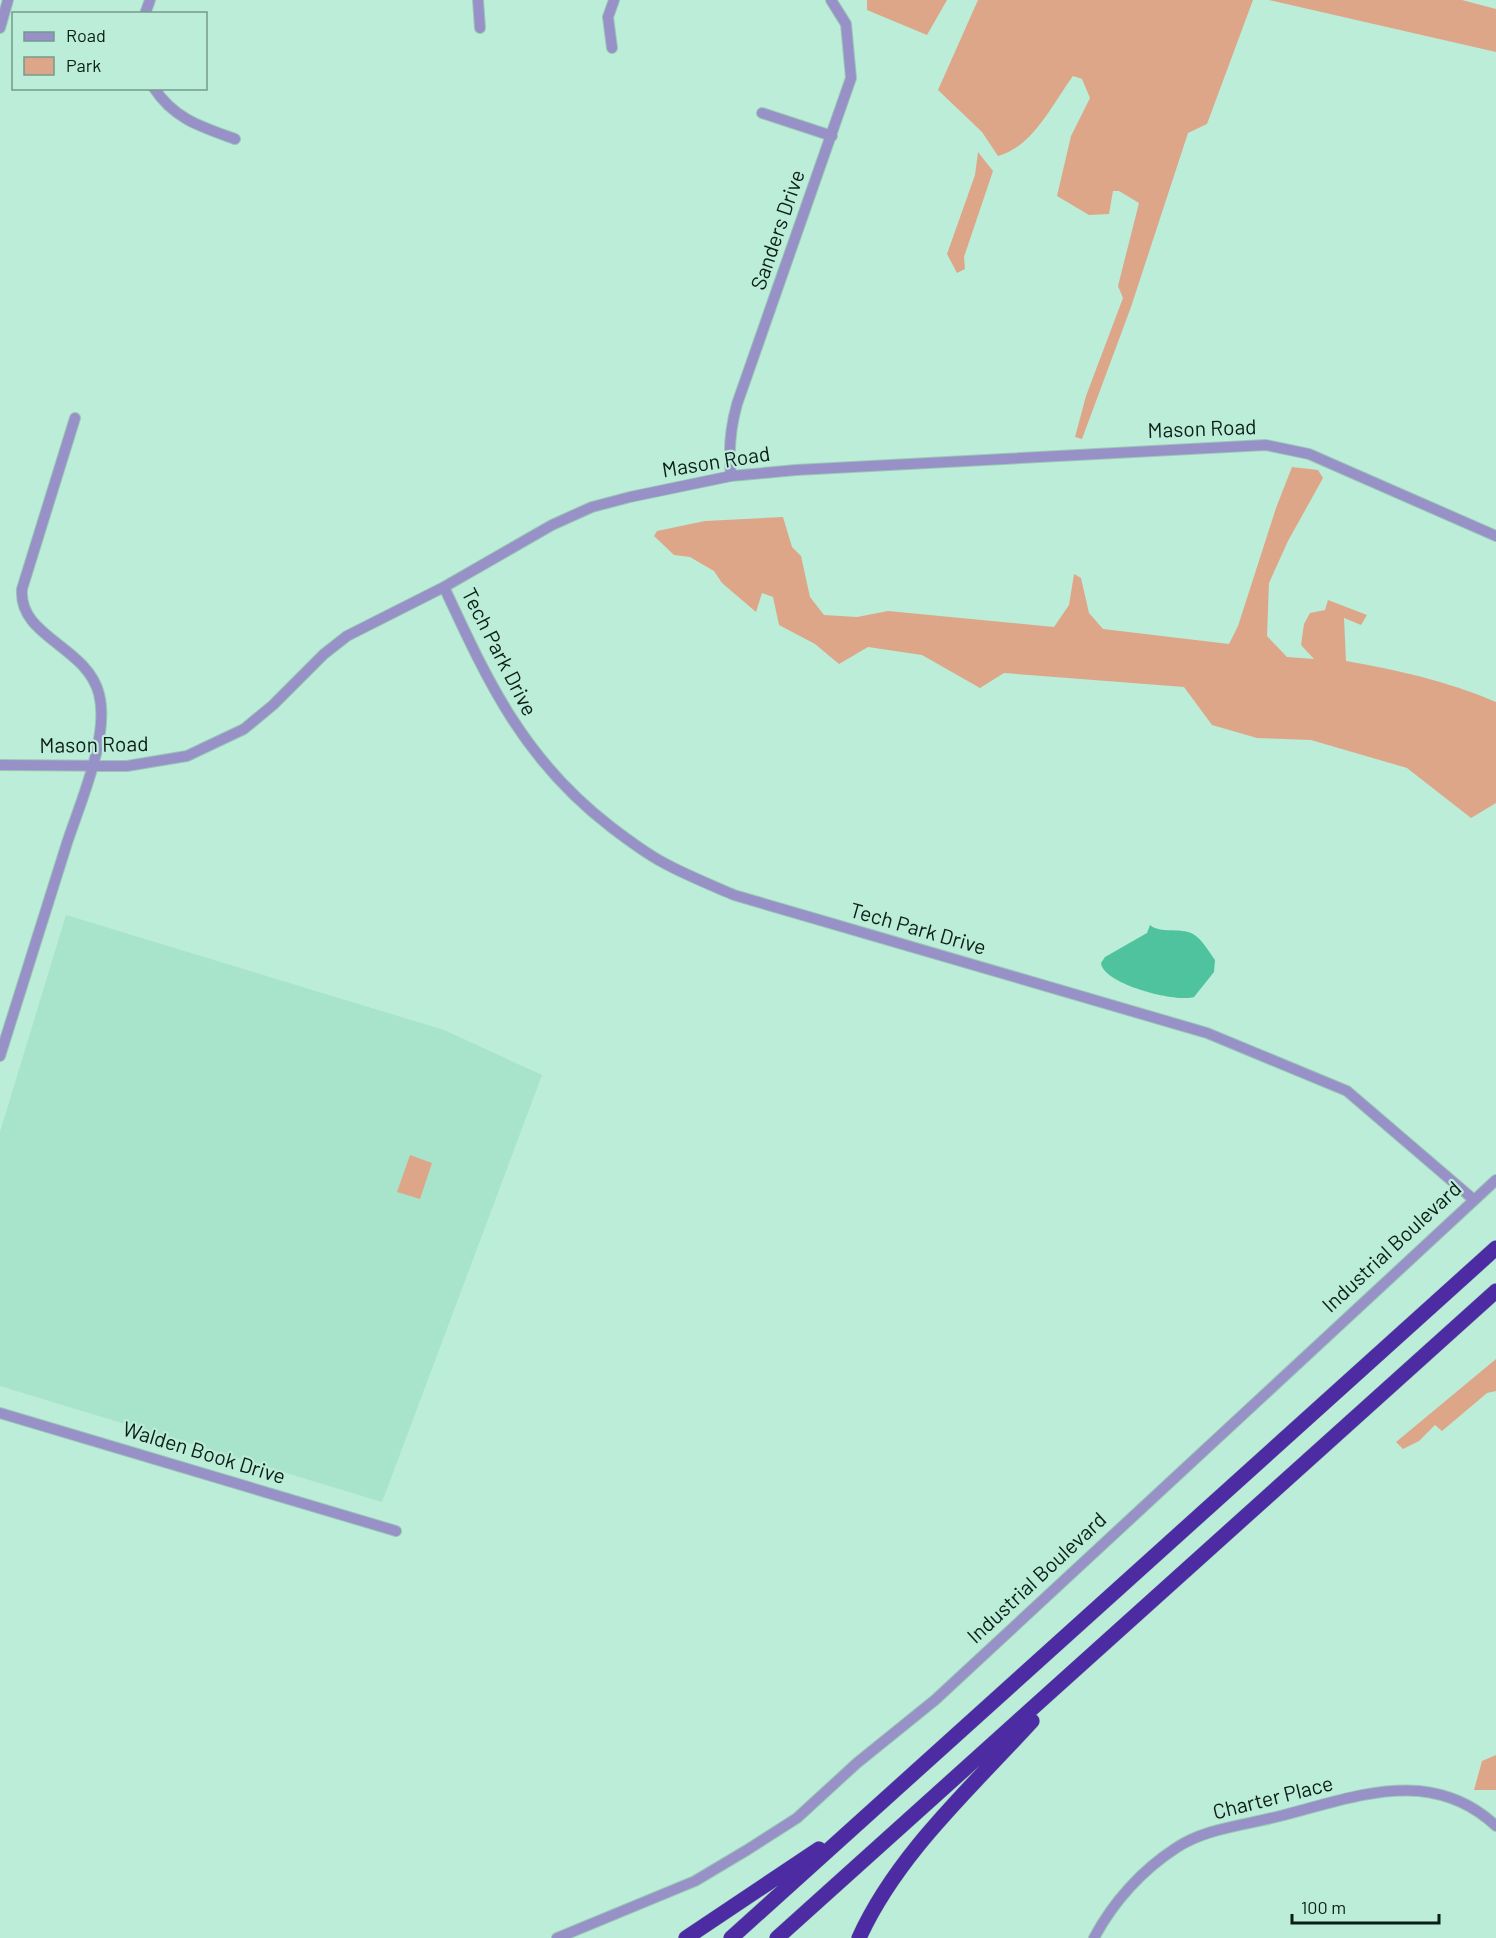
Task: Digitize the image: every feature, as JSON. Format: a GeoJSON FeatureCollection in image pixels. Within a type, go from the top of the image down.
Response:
{"type":"FeatureCollection","features":[{"type":"Feature","properties":{"kind":"highway"},"geometry":{"type":"LineString","coordinates":[[731,1938],[1496,1248]]}},
{"type":"Feature","properties":{"kind":"highway"},"geometry":{"type":"LineString","coordinates":[[777,1938],[1496,1291]]}},
{"type":"Feature","properties":{"kind":"highway"},"geometry":{"type":"LineString","coordinates":[[859,1938],[895,1876],[935,1827],[1093,1655]]}},
{"type":"Feature","properties":{"kind":"highway"},"geometry":{"type":"LineString","coordinates":[[686,1938],[864,1819]]}},
{"type":"Feature","properties":{"kind":"street"},"geometry":{"type":"LineString","coordinates":[[0,28],[8,0]]}},
{"type":"Feature","properties":{"kind":"street"},"geometry":{"type":"LineString","coordinates":[[478,0],[480,28]]}},
{"type":"Feature","properties":{"kind":"street"},"geometry":{"type":"LineString","coordinates":[[612,48],[608,17],[614,0]]}},
{"type":"Feature","properties":{"kind":"street","name":"Sanders Drive"},"geometry":{"type":"LineString","coordinates":[[731,476],[728,450],[730,429],[737,404],[851,78],[846,24],[831,0]]}},
{"type":"Feature","properties":{"kind":"street"},"geometry":{"type":"LineString","coordinates":[[156,90],[173,112],[191,123],[235,139]]}},
{"type":"Feature","properties":{"kind":"street"},"geometry":{"type":"LineString","coordinates":[[762,113],[832,136]]}},
{"type":"Feature","properties":{"kind":"street"},"geometry":{"type":"LineString","coordinates":[[0,1056],[90,768],[101,718],[100,696],[94,679],[77,657],[35,625],[21,599],[22,589],[75,418]]}},
{"type":"Feature","properties":{"kind":"street","name":"Mason Road"},"geometry":{"type":"LineString","coordinates":[[0,765],[90,768],[163,762],[218,744],[244,729],[266,711],[324,654],[347,636],[444,587],[552,525],[592,507],[731,476],[796,470],[1266,445],[1309,454],[1496,536]]}},
{"type":"Feature","properties":{"kind":"street","name":"Tech Park Drive"},"geometry":{"type":"LineString","coordinates":[[444,587],[490,684],[528,745],[566,788],[594,813],[664,863],[734,895],[1207,1033],[1347,1091],[1473,1199]]}},
{"type":"Feature","properties":{"kind":"street","name":"Industrial Boulevard"},"geometry":{"type":"LineString","coordinates":[[557,1938],[695,1881],[796,1818],[857,1763],[935,1700],[1496,1180]]}},
{"type":"Feature","properties":{"kind":"street","name":"Walden Book Drive"},"geometry":{"type":"LineString","coordinates":[[0,1413],[396,1531]]}},
{"type":"Feature","properties":{"kind":"street","name":"Charter Place"},"geometry":{"type":"LineString","coordinates":[[1094,1938],[1105,1917],[1141,1875],[1178,1847],[1211,1832],[1376,1793],[1418,1791],[1454,1798],[1483,1813],[1496,1826]]}},
{"type":"Feature","properties":{"kind":"shaded area"},"geometry":{"type":"Polygon","coordinates":[[[66,915],[444,1030],[542,1075],[382,1502],[0,1386],[0,1132],[66,915]]]}},
{"type":"Feature","properties":{"kind":"shaded area"},"geometry":{"type":"Polygon","coordinates":[[[1150,925],[1154,928],[1193,934],[1215,960],[1214,972],[1194,997],[1172,997],[1142,990],[1127,985],[1105,971],[1101,963],[1105,957],[1147,933],[1150,925]]]}},
{"type":"Feature","properties":{"kind":"green space"},"geometry":{"type":"Polygon","coordinates":[[[867,0],[947,0],[927,35],[867,10],[867,0]]]}},
{"type":"Feature","properties":{"kind":"green space"},"geometry":{"type":"Polygon","coordinates":[[[978,0],[1253,0],[1207,124],[1188,133],[1131,307],[1082,439],[1075,437],[1086,396],[1123,298],[1118,286],[1139,203],[1119,191],[1113,191],[1109,214],[1089,215],[1057,196],[1071,136],[1090,98],[1082,79],[1073,76],[1032,134],[1022,144],[998,156],[982,132],[938,90],[978,0]]]}},
{"type":"Feature","properties":{"kind":"green space"},"geometry":{"type":"Polygon","coordinates":[[[1269,0],[1462,0],[1496,9],[1496,52],[1269,0]]]}},
{"type":"Feature","properties":{"kind":"green space"},"geometry":{"type":"Polygon","coordinates":[[[978,152],[993,171],[964,257],[965,269],[957,273],[947,254],[975,175],[978,152]]]}},
{"type":"Feature","properties":{"kind":"green space"},"geometry":{"type":"Polygon","coordinates":[[[1292,467],[1318,470],[1323,478],[1288,541],[1269,583],[1267,636],[1287,657],[1314,659],[1301,645],[1304,624],[1310,613],[1325,610],[1328,600],[1367,615],[1361,625],[1344,618],[1346,661],[1422,677],[1496,702],[1496,803],[1471,818],[1407,768],[1311,740],[1257,738],[1212,725],[1184,687],[1004,673],[980,688],[922,655],[868,647],[839,664],[815,644],[779,625],[773,597],[762,593],[756,612],[722,583],[714,571],[690,557],[674,555],[654,536],[657,531],[705,521],[783,517],[792,547],[801,556],[810,597],[824,615],[857,617],[888,611],[1054,627],[1069,605],[1074,574],[1081,578],[1089,613],[1103,629],[1229,644],[1238,626],[1276,508],[1292,467]]]}},
{"type":"Feature","properties":{"kind":"green space"},"geometry":{"type":"Polygon","coordinates":[[[410,1155],[432,1163],[420,1199],[397,1192],[410,1155]]]}},
{"type":"Feature","properties":{"kind":"green space"},"geometry":{"type":"Polygon","coordinates":[[[1496,1359],[1496,1391],[1487,1393],[1442,1431],[1435,1425],[1419,1441],[1403,1449],[1396,1442],[1496,1359]]]}},
{"type":"Feature","properties":{"kind":"green space"},"geometry":{"type":"Polygon","coordinates":[[[1496,1755],[1496,1790],[1474,1790],[1482,1761],[1496,1755]]]}}]}
